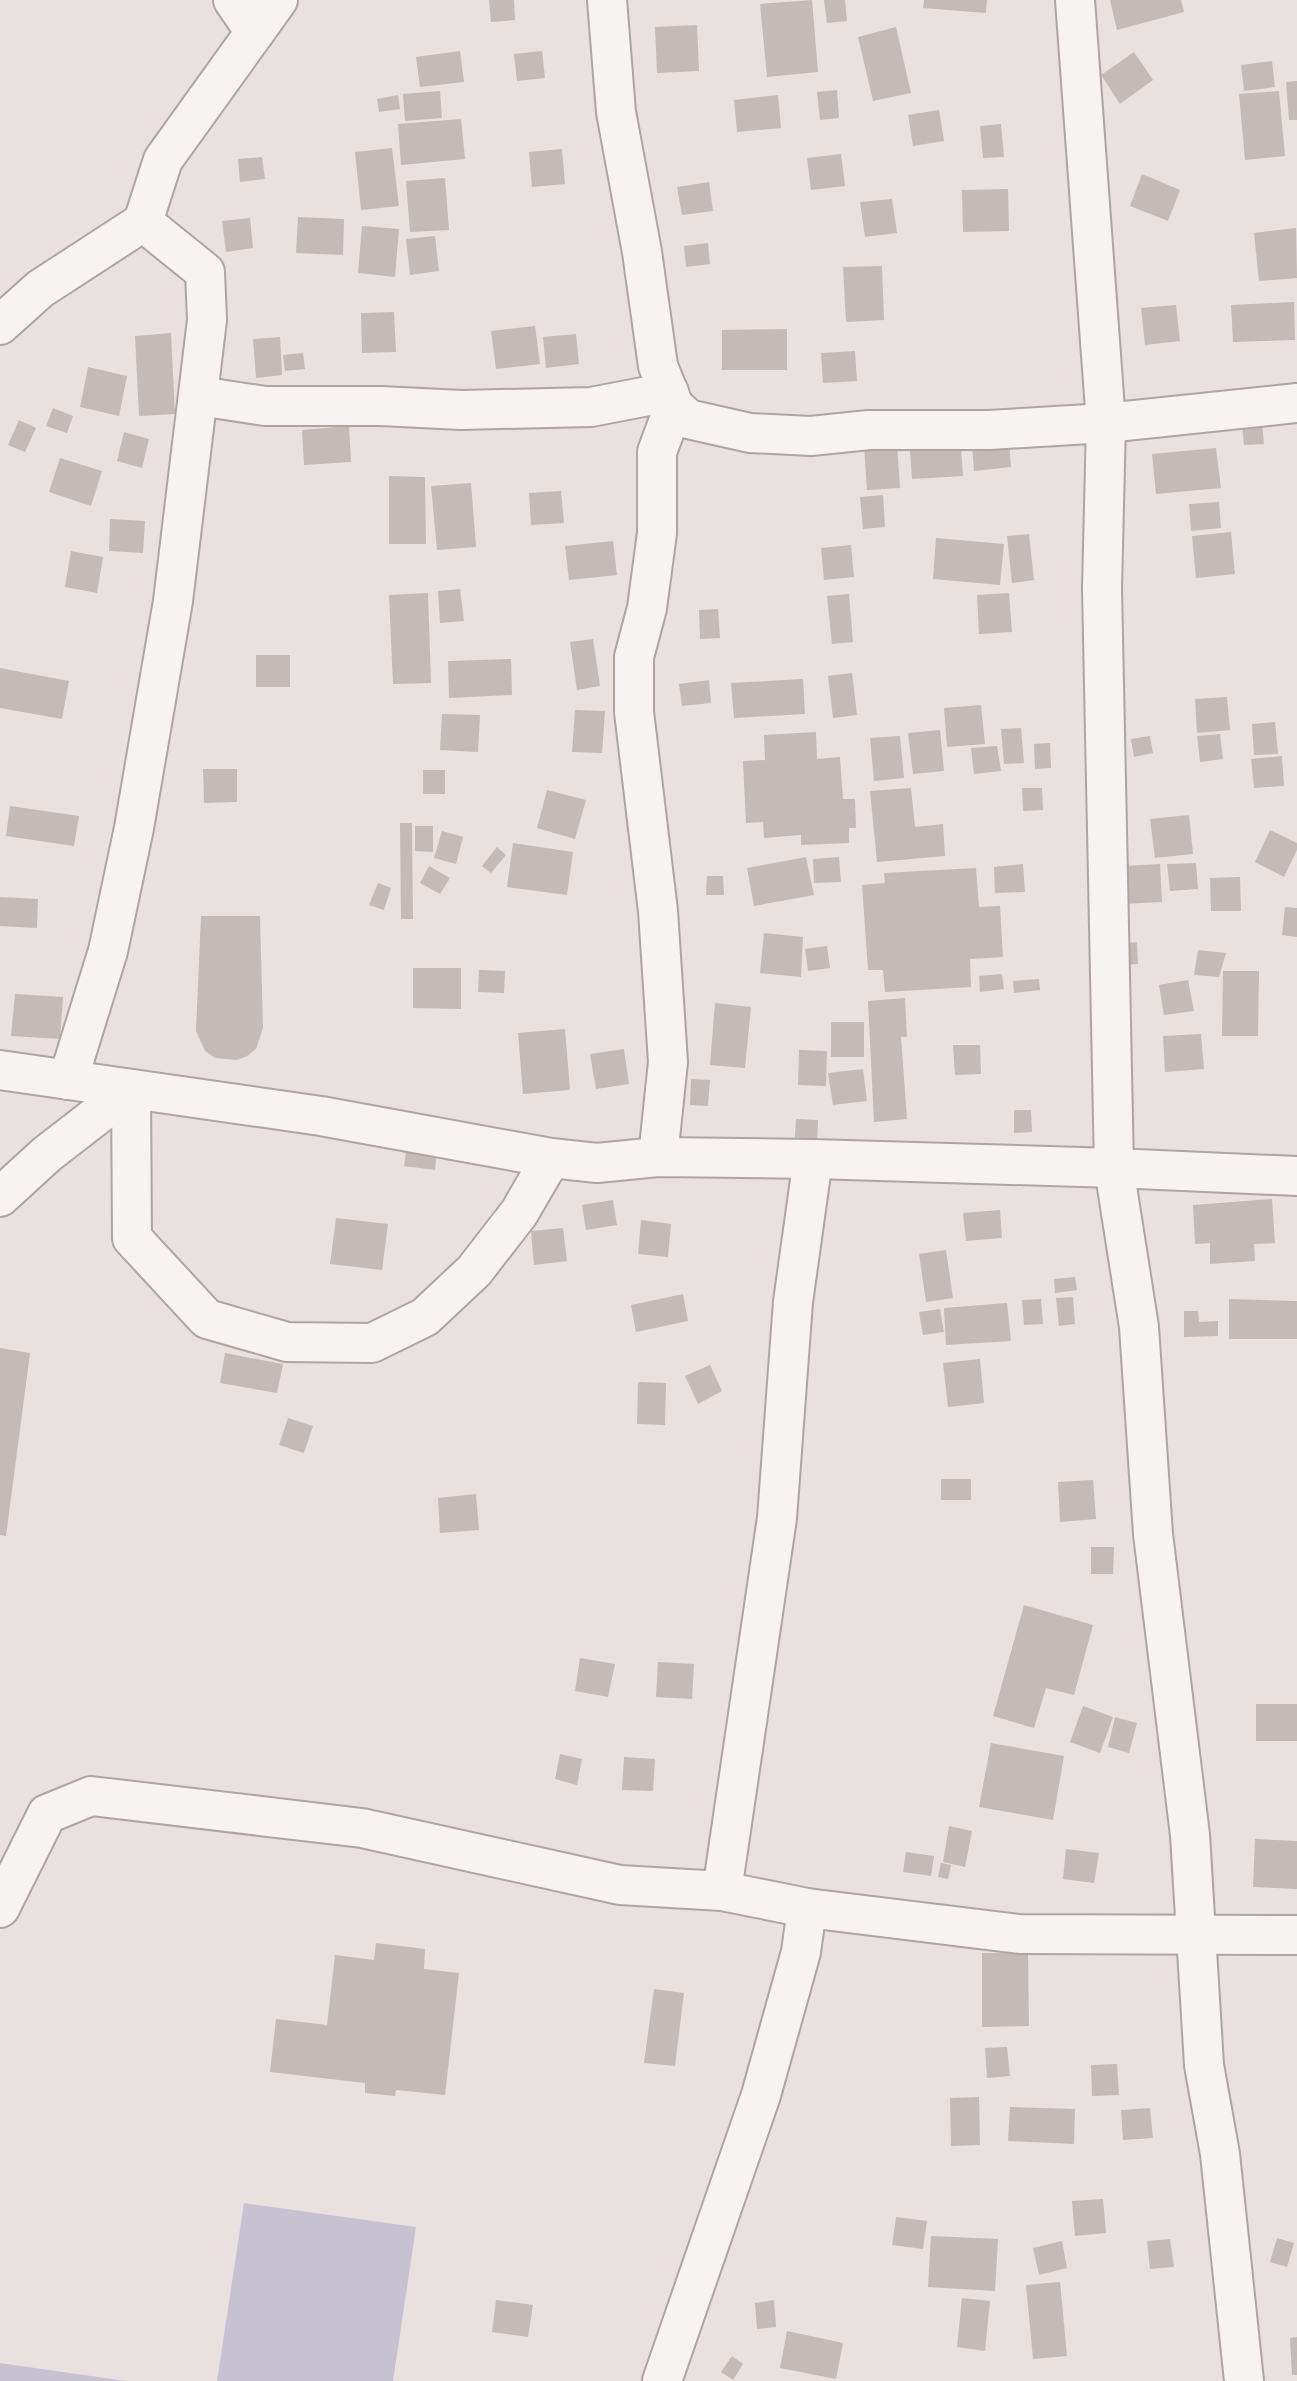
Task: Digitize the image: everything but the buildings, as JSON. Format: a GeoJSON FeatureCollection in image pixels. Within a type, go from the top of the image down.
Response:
{"type":"FeatureCollection","features":[{"type":"Feature","properties":{"kind":"street"},"geometry":{"type":"LineString","coordinates":[[233,0],[255,32]]}},
{"type":"Feature","properties":{"kind":"street"},"geometry":{"type":"LineString","coordinates":[[0,325],[40,289],[143,222],[163,160],[278,0]]}},
{"type":"Feature","properties":{"kind":"street"},"geometry":{"type":"LineString","coordinates":[[607,0],[615,112],[642,251],[657,366],[671,399],[688,419],[750,433],[811,436],[869,430],[989,430],[1106,423],[1297,403]]}},
{"type":"Feature","properties":{"kind":"street"},"geometry":{"type":"LineString","coordinates":[[1074,0],[1106,423],[1102,588],[1114,1168],[1139,1327],[1153,1534],[1190,1835],[1204,2065],[1220,2154],[1244,2381]]}},
{"type":"Feature","properties":{"kind":"street"},"geometry":{"type":"LineString","coordinates":[[68,1080],[108,951],[134,828],[173,601],[207,320],[205,272],[143,222]]}},
{"type":"Feature","properties":{"kind":"street"},"geometry":{"type":"LineString","coordinates":[[199,396],[265,406],[381,406],[461,410],[591,407],[671,399]]}},
{"type":"Feature","properties":{"kind":"street"},"geometry":{"type":"LineString","coordinates":[[658,1157],[668,1062],[658,911],[634,712],[634,657],[647,608],[657,533],[657,452],[671,399]]}},
{"type":"Feature","properties":{"kind":"street"},"geometry":{"type":"LineString","coordinates":[[0,1070],[321,1116],[551,1158],[597,1163],[658,1157],[813,1159],[1297,1176]]}},
{"type":"Feature","properties":{"kind":"street"},"geometry":{"type":"LineString","coordinates":[[131,1089],[132,1238],[207,1319],[286,1342],[372,1343],[425,1317],[474,1271],[519,1213],[551,1158]]}},
{"type":"Feature","properties":{"kind":"street"},"geometry":{"type":"LineString","coordinates":[[0,1197],[47,1154],[131,1089]]}},
{"type":"Feature","properties":{"kind":"street"},"geometry":{"type":"LineString","coordinates":[[722,1891],[777,1518],[793,1302],[813,1159]]}},
{"type":"Feature","properties":{"kind":"street"},"geometry":{"type":"LineString","coordinates":[[2,1901],[47,1814],[91,1796],[362,1828],[620,1885],[722,1891],[807,1908],[1019,1934],[1297,1935]]}},
{"type":"Feature","properties":{"kind":"street"},"geometry":{"type":"LineString","coordinates":[[662,2381],[761,2095],[801,1952],[807,1908]]}},
{"type":"Feature","properties":{"kind":"shaded area"},"geometry":{"type":"Polygon","coordinates":[[[244,2203],[416,2227],[393,2381],[217,2381],[244,2203]]]}},
{"type":"Feature","properties":{"kind":"shaded area"},"geometry":{"type":"Polygon","coordinates":[[[0,2363],[126,2381],[0,2381],[0,2363]]]}}]}
